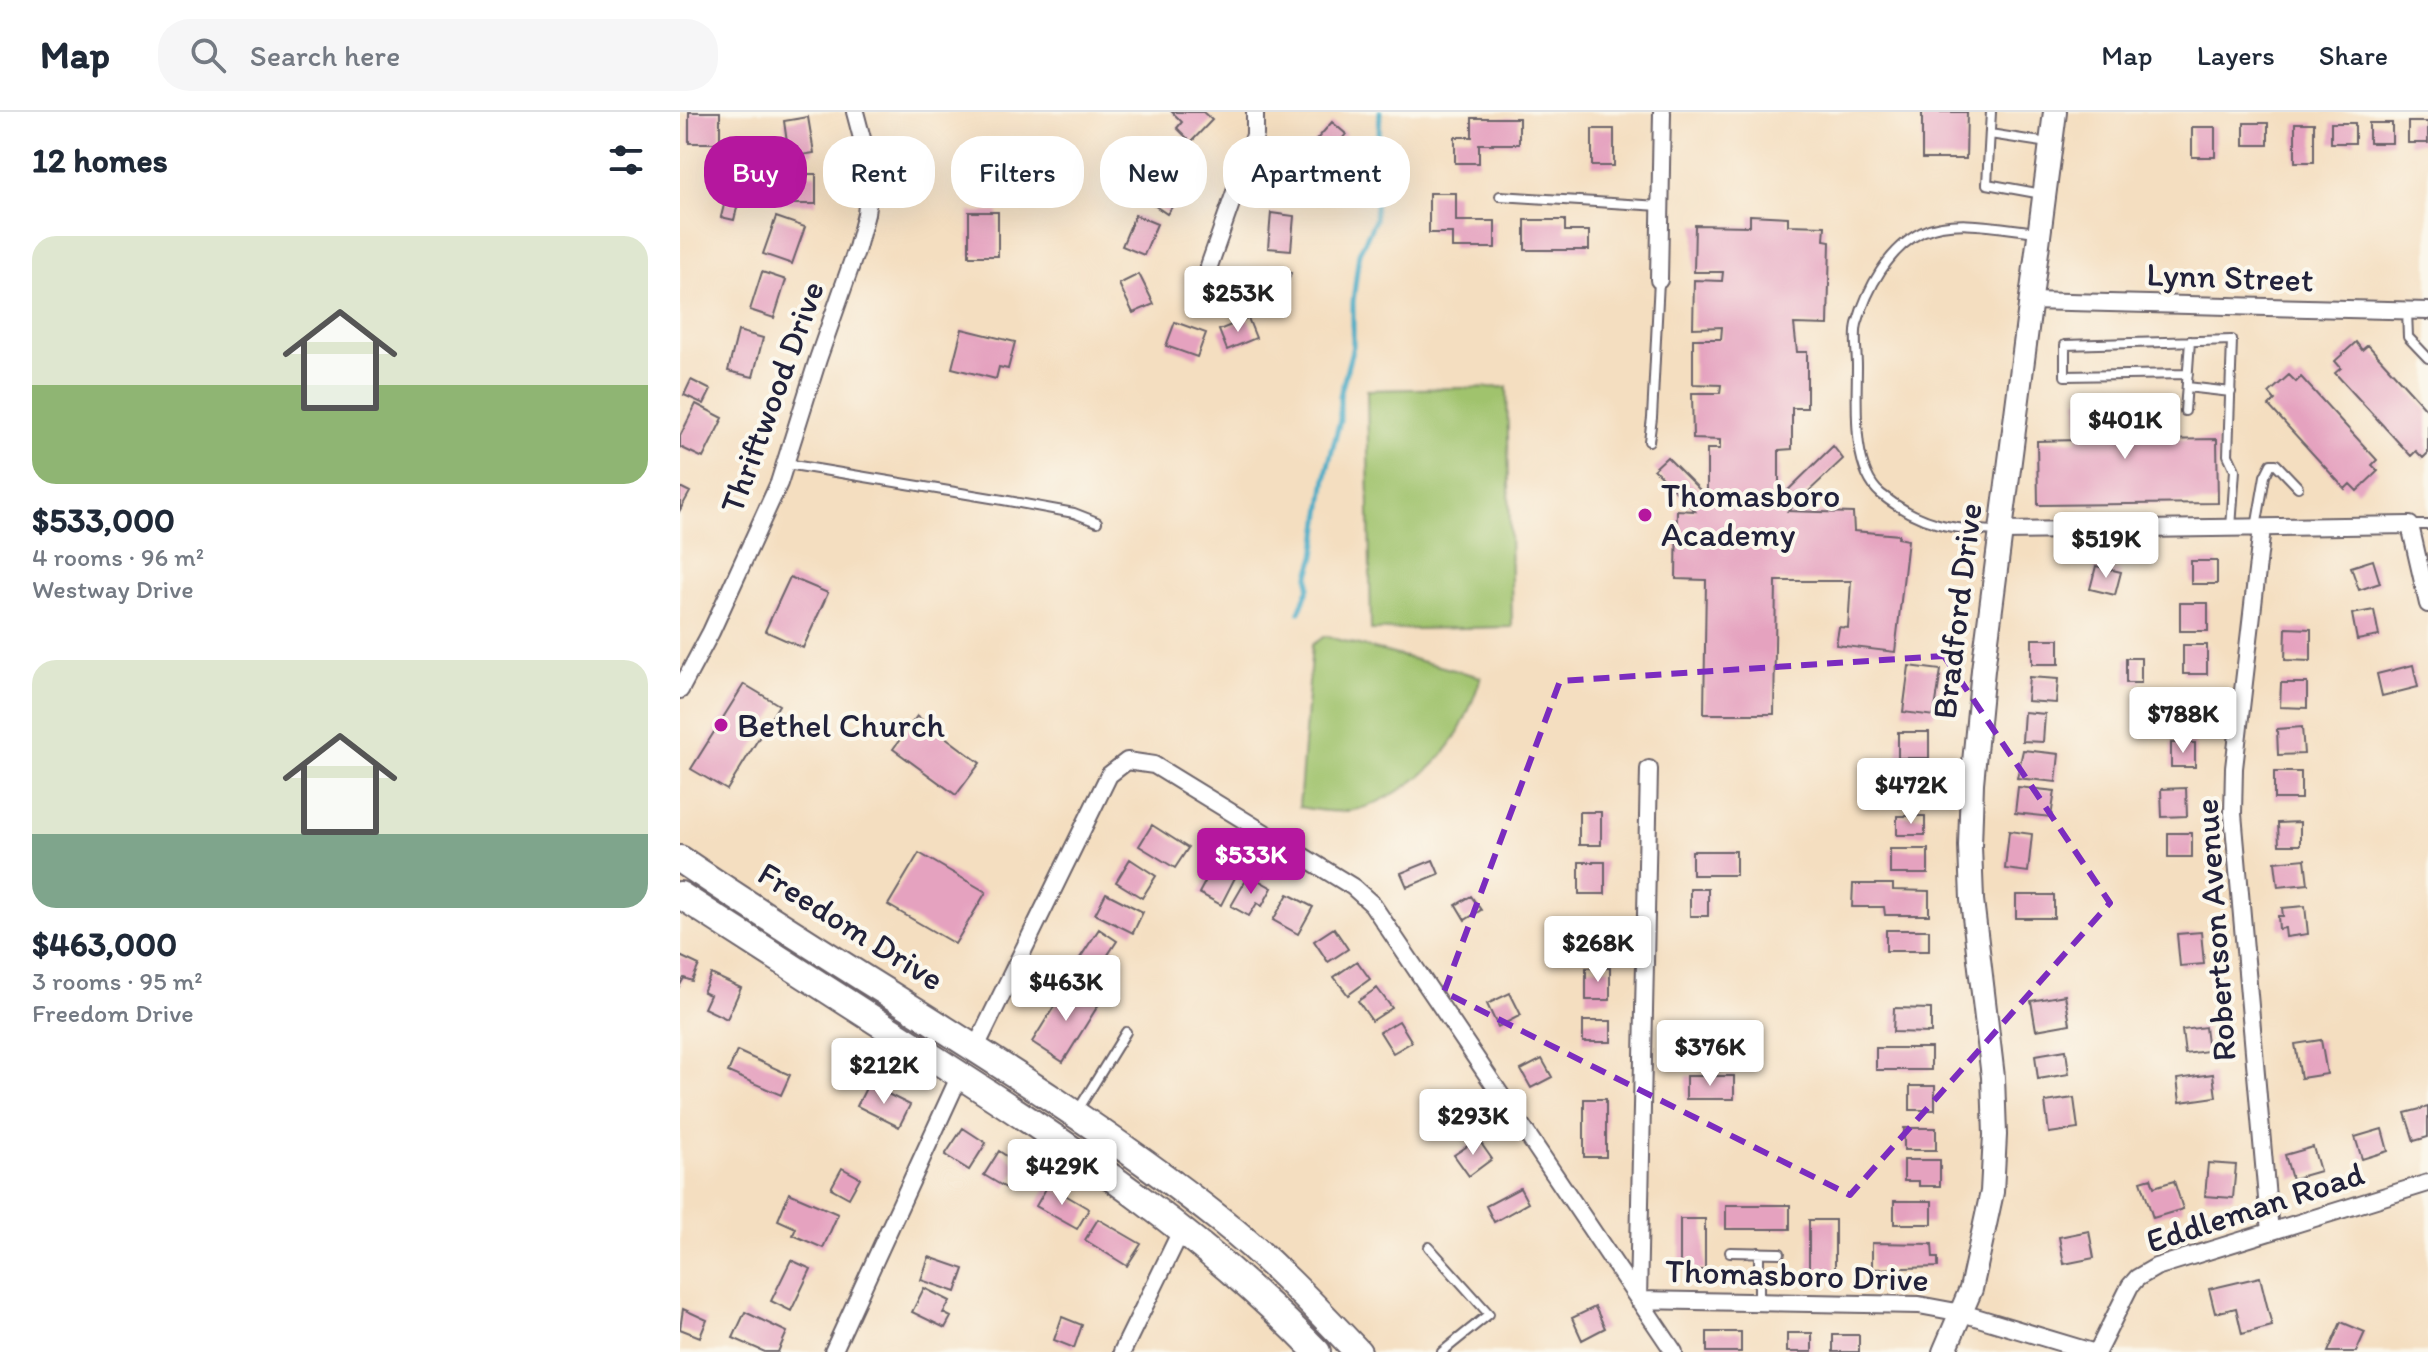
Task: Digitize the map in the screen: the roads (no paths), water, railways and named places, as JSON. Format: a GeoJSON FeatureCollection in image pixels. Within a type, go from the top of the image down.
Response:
{"type":"FeatureCollection","features":[{"type":"Feature","properties":{"kind":"main road","name":"Freedom Drive"},"geometry":{"type":"LineString","coordinates":[[680,859],[1076,1114],[1225,1224],[1302,1293],[1358,1352]]}},
{"type":"Feature","properties":{"kind":"main road"},"geometry":{"type":"LineString","coordinates":[[680,871],[839,971],[855,971]]}},
{"type":"Feature","properties":{"kind":"main road","name":"Freedom Drive"},"geometry":{"type":"LineString","coordinates":[[680,895],[1117,1180],[1237,1276],[1317,1352]]}},
{"type":"Feature","properties":{"kind":"street","name":"Thriftwood Drive"},"geometry":{"type":"LineString","coordinates":[[680,690],[711,632],[787,464],[866,214],[868,161],[855,112]]}},
{"type":"Feature","properties":{"kind":"street"},"geometry":{"type":"LineString","coordinates":[[1209,266],[1255,135],[1255,112]]}},
{"type":"Feature","properties":{"kind":"street"},"geometry":{"type":"LineString","coordinates":[[1659,280],[1662,112]]}},
{"type":"Feature","properties":{"kind":"street","name":"Bradford Drive"},"geometry":{"type":"LineString","coordinates":[[1944,1352],[1971,1289],[1983,1237],[1994,1163],[1993,1077],[1972,900],[1970,846],[1973,769],[2055,112]]}},
{"type":"Feature","properties":{"kind":"street","name":"Lynn Street"},"geometry":{"type":"LineString","coordinates":[[2030,301],[2428,311]]}},
{"type":"Feature","properties":{"kind":"street"},"geometry":{"type":"LineString","coordinates":[[2001,531],[2410,525],[2428,604]]}},
{"type":"Feature","properties":{"kind":"street","name":"Robertson Avenue"},"geometry":{"type":"LineString","coordinates":[[2259,528],[2234,768],[2233,814],[2270,1232]]}},
{"type":"Feature","properties":{"kind":"street"},"geometry":{"type":"LineString","coordinates":[[976,1047],[1109,775],[1127,761],[1154,765],[1353,887],[1372,904],[1674,1352]]}},
{"type":"Feature","properties":{"kind":"street"},"geometry":{"type":"LineString","coordinates":[[1638,1300],[1649,769]]}},
{"type":"Feature","properties":{"kind":"street"},"geometry":{"type":"LineString","coordinates":[[833,1352],[960,1075]]}},
{"type":"Feature","properties":{"kind":"street","name":"Eddleman Road"},"geometry":{"type":"LineString","coordinates":[[2094,1352],[2119,1304],[2137,1278],[2167,1262],[2428,1183]]}},
{"type":"Feature","properties":{"kind":"street"},"geometry":{"type":"LineString","coordinates":[[1122,1352],[1181,1231]]}},
{"type":"Feature","properties":{"kind":"street","name":"Thomasboro Drive"},"geometry":{"type":"LineString","coordinates":[[1638,1300],[1919,1305],[1962,1313],[2094,1352]]}},
{"type":"Feature","properties":{"kind":"lane"},"geometry":{"type":"LineString","coordinates":[[1991,112],[1987,184],[2043,194]]}},
{"type":"Feature","properties":{"kind":"lane"},"geometry":{"type":"LineString","coordinates":[[1990,134],[2049,144]]}},
{"type":"Feature","properties":{"kind":"lane"},"geometry":{"type":"LineString","coordinates":[[1500,196],[1660,206]]}},
{"type":"Feature","properties":{"kind":"lane"},"geometry":{"type":"LineString","coordinates":[[2001,531],[1952,529],[1919,518],[1879,493],[1868,474],[1857,435],[1856,327],[1868,295],[1889,257],[1922,232],[1961,224],[2038,232]]}},
{"type":"Feature","properties":{"kind":"lane"},"geometry":{"type":"LineString","coordinates":[[1649,441],[1659,280]]}},
{"type":"Feature","properties":{"kind":"lane"},"geometry":{"type":"LineString","coordinates":[[2407,311],[2408,337],[2428,358]]}},
{"type":"Feature","properties":{"kind":"lane"},"geometry":{"type":"LineString","coordinates":[[2188,374],[2065,376],[2065,345],[2232,340],[2228,455],[2235,470],[2231,529]]}},
{"type":"Feature","properties":{"kind":"lane"},"geometry":{"type":"LineString","coordinates":[[2185,411],[2190,341]]}},
{"type":"Feature","properties":{"kind":"lane"},"geometry":{"type":"LineString","coordinates":[[2187,387],[2231,392]]}},
{"type":"Feature","properties":{"kind":"lane"},"geometry":{"type":"LineString","coordinates":[[787,464],[1074,513],[1097,522]]}},
{"type":"Feature","properties":{"kind":"lane"},"geometry":{"type":"LineString","coordinates":[[2259,528],[2265,476],[2271,464],[2276,464],[2298,487]]}},
{"type":"Feature","properties":{"kind":"lane"},"geometry":{"type":"LineString","coordinates":[[2410,525],[2428,525]]}},
{"type":"Feature","properties":{"kind":"lane"},"geometry":{"type":"LineString","coordinates":[[1076,1114],[1126,1032]]}},
{"type":"Feature","properties":{"kind":"lane"},"geometry":{"type":"LineString","coordinates":[[1429,1247],[1489,1314],[1442,1352]]}},
{"type":"Feature","properties":{"kind":"lane"},"geometry":{"type":"LineString","coordinates":[[1730,1252],[1780,1253]]}},
{"type":"Feature","properties":{"kind":"lane"},"geometry":{"type":"LineString","coordinates":[[1759,1252],[1759,1302]]}},
{"type":"Feature","properties":{"kind":"waterway"},"geometry":{"type":"LineString","coordinates":[[1299,612],[1309,587],[1327,470],[1340,420],[1340,396],[1353,346],[1353,302],[1359,253],[1375,220],[1380,112]]}},
{"type":"Feature","properties":{"kind":"place","name":"Thomasboro Academy"},"geometry":{"type":"Point","coordinates":[1645,515]}},
{"type":"Feature","properties":{"kind":"place","name":"Bethel Church"},"geometry":{"type":"Point","coordinates":[721,725]}}]}
